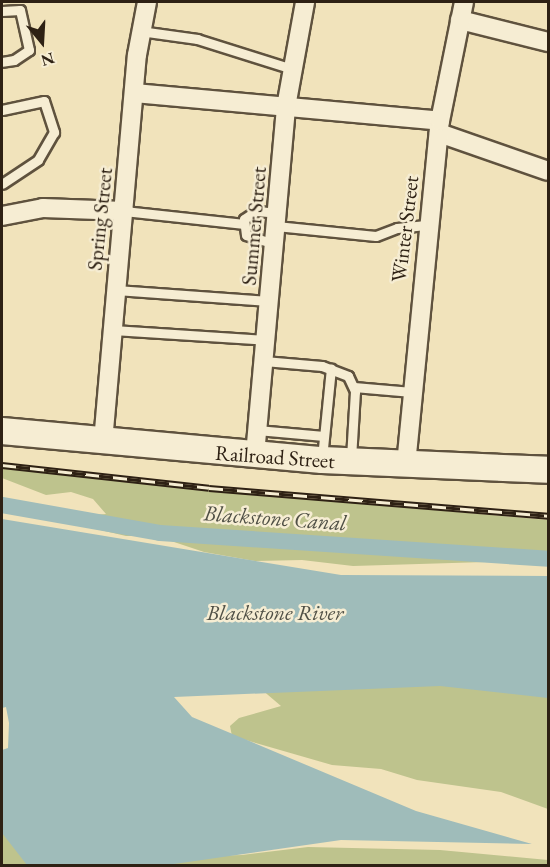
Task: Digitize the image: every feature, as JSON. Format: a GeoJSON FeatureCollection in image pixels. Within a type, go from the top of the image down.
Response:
{"type":"FeatureCollection","features":[{"type":"Feature","properties":{"kind":"street","name":"Spring Street"},"geometry":{"type":"LineString","coordinates":[[103,442],[140,31],[147,2]]}},
{"type":"Feature","properties":{"kind":"street","name":"Summer Street"},"geometry":{"type":"LineString","coordinates":[[255,455],[286,107],[305,2]]}},
{"type":"Feature","properties":{"kind":"street","name":"Winter Street"},"geometry":{"type":"LineString","coordinates":[[406,465],[428,225],[440,127],[464,2]]}},
{"type":"Feature","properties":{"kind":"street"},"geometry":{"type":"LineString","coordinates":[[460,20],[549,42]]}},
{"type":"Feature","properties":{"kind":"street"},"geometry":{"type":"LineString","coordinates":[[135,93],[286,107],[440,127],[549,171]]}},
{"type":"Feature","properties":{"kind":"street"},"geometry":{"type":"LineString","coordinates":[[2,216],[43,208],[124,211]]}},
{"type":"Feature","properties":{"kind":"street","name":"Railroad Street"},"geometry":{"type":"LineString","coordinates":[[2,431],[255,455],[323,448],[351,462],[549,470]]}},
{"type":"Feature","properties":{"kind":"lane"},"geometry":{"type":"LineString","coordinates":[[2,10],[20,10],[29,50],[14,60],[2,62]]}},
{"type":"Feature","properties":{"kind":"lane"},"geometry":{"type":"LineString","coordinates":[[140,31],[197,39],[292,69]]}},
{"type":"Feature","properties":{"kind":"lane"},"geometry":{"type":"LineString","coordinates":[[2,110],[44,101],[52,122],[52,140],[38,160],[2,184]]}},
{"type":"Feature","properties":{"kind":"lane"},"geometry":{"type":"LineString","coordinates":[[124,211],[244,224]]}},
{"type":"Feature","properties":{"kind":"lane"},"geometry":{"type":"LineString","coordinates":[[276,228],[256,211],[246,215],[244,224],[251,239],[276,228],[375,236],[397,228],[428,225]]}},
{"type":"Feature","properties":{"kind":"lane"},"geometry":{"type":"LineString","coordinates":[[116,290],[270,301]]}},
{"type":"Feature","properties":{"kind":"lane"},"geometry":{"type":"LineString","coordinates":[[112,330],[266,340]]}},
{"type":"Feature","properties":{"kind":"lane"},"geometry":{"type":"LineString","coordinates":[[264,361],[332,368],[348,376],[354,387],[351,462]]}},
{"type":"Feature","properties":{"kind":"lane"},"geometry":{"type":"LineString","coordinates":[[257,430],[323,448],[332,368]]}},
{"type":"Feature","properties":{"kind":"lane"},"geometry":{"type":"LineString","coordinates":[[354,387],[412,392]]}},
{"type":"Feature","properties":{"kind":"green space"},"geometry":{"type":"Polygon","coordinates":[[[2,464],[276,496],[548,520],[548,560],[353,566],[302,560],[255,561],[204,552],[156,536],[126,536],[79,525],[81,516],[106,514],[93,499],[71,492],[46,495],[2,478],[2,464]]]}},
{"type":"Feature","properties":{"kind":"green space"},"geometry":{"type":"Polygon","coordinates":[[[374,671],[548,678],[548,809],[501,792],[417,780],[381,769],[332,765],[232,736],[230,726],[239,718],[281,706],[261,689],[298,685],[312,689],[374,671]]]}},
{"type":"Feature","properties":{"kind":"green space"},"geometry":{"type":"Polygon","coordinates":[[[2,802],[55,865],[2,865],[2,802]]]}},
{"type":"Feature","properties":{"kind":"green space"},"geometry":{"type":"Polygon","coordinates":[[[308,847],[440,850],[548,860],[548,866],[80,866],[123,859],[242,855],[308,847]]]}},
{"type":"Feature","properties":{"kind":"water","name":"Blackstone River"},"geometry":{"type":"Polygon","coordinates":[[[2,519],[341,575],[548,576],[548,698],[440,686],[174,697],[192,717],[416,811],[532,844],[341,840],[167,865],[27,865],[2,833],[2,750],[8,748],[9,723],[6,707],[2,708],[2,519]]]}},
{"type":"Feature","properties":{"kind":"waterway","name":"Blackstone Canal"},"geometry":{"type":"LineString","coordinates":[[2,505],[160,533],[548,559]]}},
{"type":"Feature","properties":{"kind":"railway"},"geometry":{"type":"LineString","coordinates":[[2,465],[209,488],[548,516]]}}]}
